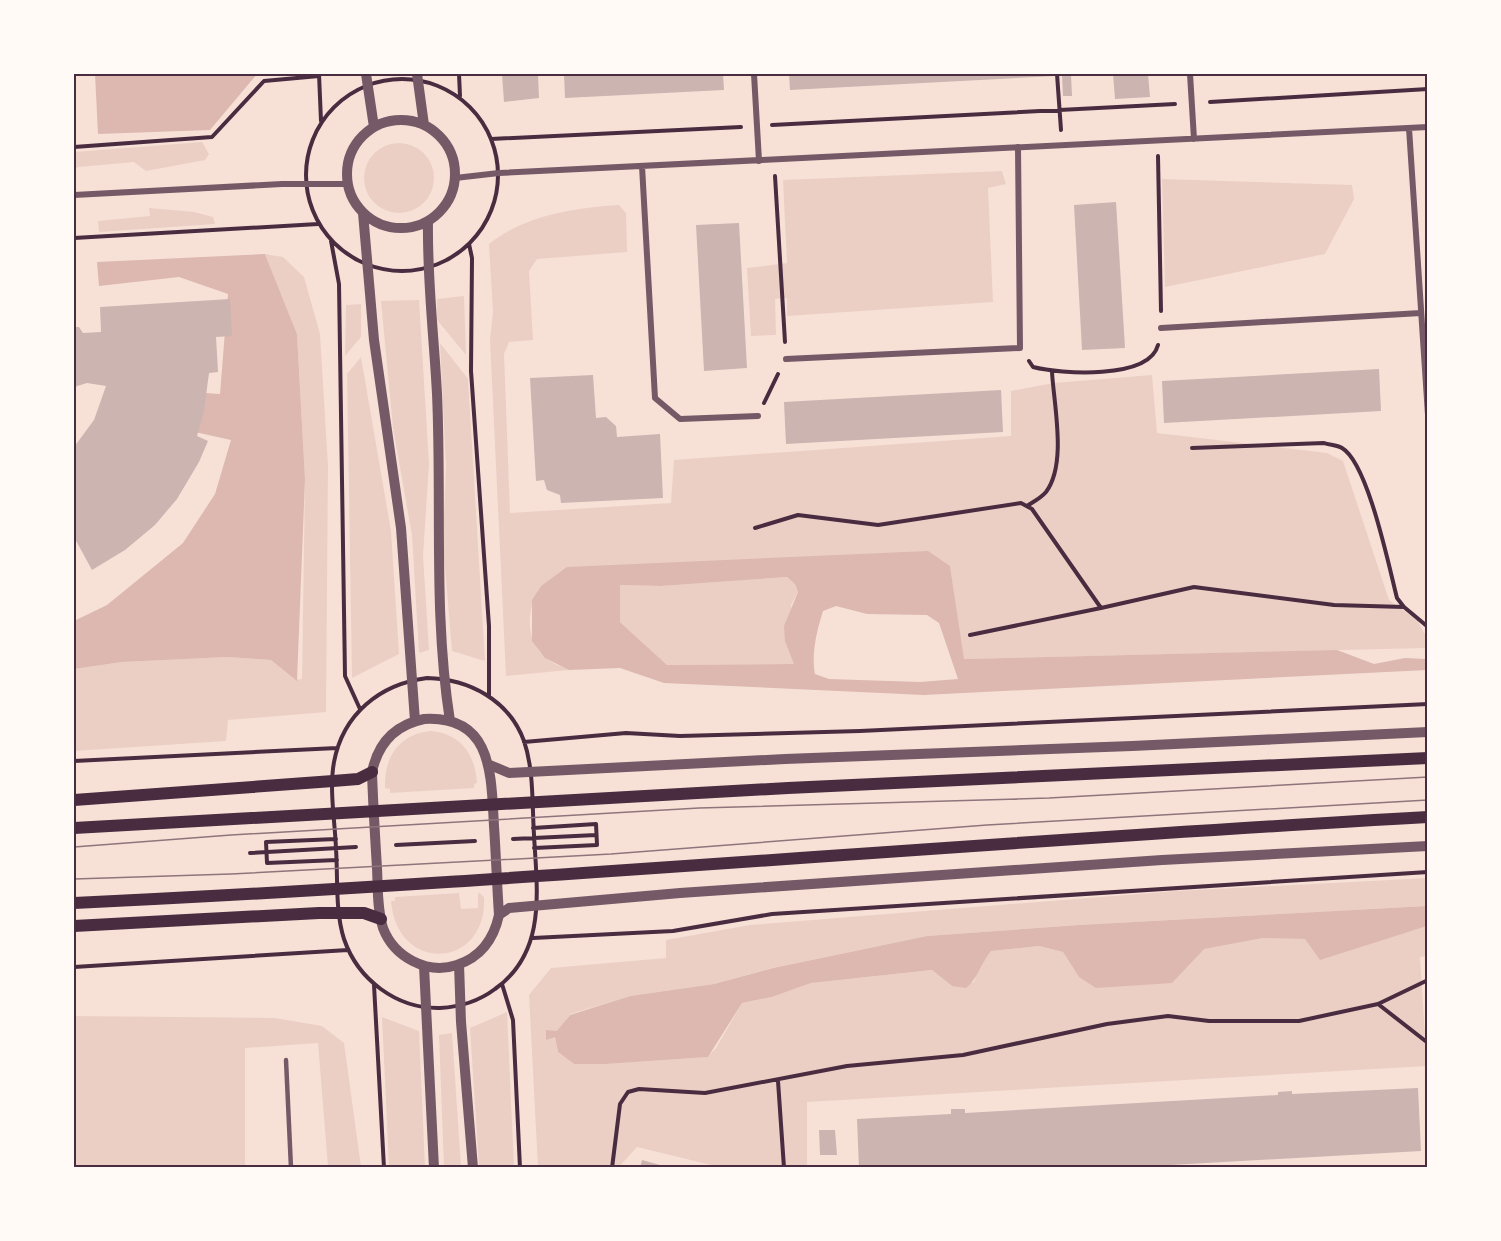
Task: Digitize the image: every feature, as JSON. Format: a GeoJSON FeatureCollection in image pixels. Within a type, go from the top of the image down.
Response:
{"type":"FeatureCollection","features":[{"type":"Feature","properties":{"kind":"main road"},"geometry":{"type":"LineString","coordinates":[[74,828],[788,788],[1428,758]]}},
{"type":"Feature","properties":{"kind":"main road"},"geometry":{"type":"LineString","coordinates":[[74,800],[333,782],[358,778],[372,772]]}},
{"type":"Feature","properties":{"kind":"main road"},"geometry":{"type":"LineString","coordinates":[[74,903],[248,895],[805,859],[1028,841],[1428,817]]}},
{"type":"Feature","properties":{"kind":"main road"},"geometry":{"type":"LineString","coordinates":[[74,926],[319,913],[364,913],[381,919]]}},
{"type":"Feature","properties":{"kind":"street"},"geometry":{"type":"LineString","coordinates":[[754,74],[759,161]]}},
{"type":"Feature","properties":{"kind":"street"},"geometry":{"type":"LineString","coordinates":[[1190,74],[1194,139]]}},
{"type":"Feature","properties":{"kind":"street"},"geometry":{"type":"LineString","coordinates":[[417,76],[424,125]]}},
{"type":"Feature","properties":{"kind":"street"},"geometry":{"type":"LineString","coordinates":[[366,79],[374,127]]}},
{"type":"Feature","properties":{"kind":"street"},"geometry":{"type":"LineString","coordinates":[[408,120],[424,125],[442,138],[453,157],[455,178],[451,196],[442,211],[428,222],[411,227],[394,228],[378,223],[363,213],[353,200],[348,184],[349,162],[358,142],[374,127],[391,121],[408,120]]}},
{"type":"Feature","properties":{"kind":"street"},"geometry":{"type":"LineString","coordinates":[[455,178],[499,173],[1428,127]]}},
{"type":"Feature","properties":{"kind":"street"},"geometry":{"type":"LineString","coordinates":[[1410,128],[1428,415]]}},
{"type":"Feature","properties":{"kind":"street"},"geometry":{"type":"LineString","coordinates":[[786,359],[1020,348],[1018,147]]}},
{"type":"Feature","properties":{"kind":"street"},"geometry":{"type":"LineString","coordinates":[[642,166],[655,398],[680,419],[758,416]]}},
{"type":"Feature","properties":{"kind":"street"},"geometry":{"type":"LineString","coordinates":[[74,195],[348,184]]}},
{"type":"Feature","properties":{"kind":"street"},"geometry":{"type":"LineString","coordinates":[[363,213],[381,398],[401,528],[415,721]]}},
{"type":"Feature","properties":{"kind":"street"},"geometry":{"type":"LineString","coordinates":[[428,222],[427,268],[437,394],[438,577],[443,678],[450,722]]}},
{"type":"Feature","properties":{"kind":"street"},"geometry":{"type":"LineString","coordinates":[[1161,328],[1421,314]]}},
{"type":"Feature","properties":{"kind":"street"},"geometry":{"type":"LineString","coordinates":[[432,719],[450,722],[476,738],[490,765],[499,915],[493,936],[486,945],[459,964],[442,968],[424,966],[395,949],[381,919],[372,772],[374,760],[386,740],[404,725],[432,719]]}},
{"type":"Feature","properties":{"kind":"street"},"geometry":{"type":"LineString","coordinates":[[490,765],[509,773],[1428,732]]}},
{"type":"Feature","properties":{"kind":"street"},"geometry":{"type":"LineString","coordinates":[[499,915],[509,908],[680,893],[1173,860],[1428,846]]}},
{"type":"Feature","properties":{"kind":"street"},"geometry":{"type":"LineString","coordinates":[[459,964],[473,1167]]}},
{"type":"Feature","properties":{"kind":"street"},"geometry":{"type":"LineString","coordinates":[[424,966],[434,1167]]}},
{"type":"Feature","properties":{"kind":"lane"},"geometry":{"type":"LineString","coordinates":[[285,1060],[291,1167]]}},
{"type":"Feature","properties":{"kind":"path"},"geometry":{"type":"LineString","coordinates":[[459,74],[460,97]]}},
{"type":"Feature","properties":{"kind":"path"},"geometry":{"type":"LineString","coordinates":[[1057,74],[1062,146]]}},
{"type":"Feature","properties":{"kind":"path"},"geometry":{"type":"LineString","coordinates":[[74,147],[212,137],[264,81],[319,75],[321,121]]}},
{"type":"Feature","properties":{"kind":"path"},"geometry":{"type":"LineString","coordinates":[[417,76],[460,97],[476,112],[491,139],[499,173],[495,199],[486,224],[469,244],[449,259],[427,268],[407,272],[367,266],[330,241],[318,224],[305,184],[306,162],[311,141],[321,121],[341,99],[366,79],[417,76]]}},
{"type":"Feature","properties":{"kind":"path"},"geometry":{"type":"LineString","coordinates":[[491,139],[1428,89]]}},
{"type":"Feature","properties":{"kind":"path"},"geometry":{"type":"LineString","coordinates":[[1020,348],[1033,367],[1052,372],[1094,373],[1143,363],[1156,352],[1161,328],[1158,141]]}},
{"type":"Feature","properties":{"kind":"path"},"geometry":{"type":"LineString","coordinates":[[758,416],[786,359],[774,160]]}},
{"type":"Feature","properties":{"kind":"path"},"geometry":{"type":"LineString","coordinates":[[74,238],[318,224]]}},
{"type":"Feature","properties":{"kind":"path"},"geometry":{"type":"LineString","coordinates":[[330,241],[339,284],[345,676],[360,709]]}},
{"type":"Feature","properties":{"kind":"path"},"geometry":{"type":"LineString","coordinates":[[469,244],[472,258],[471,371],[489,626],[489,696]]}},
{"type":"Feature","properties":{"kind":"path"},"geometry":{"type":"LineString","coordinates":[[1027,506],[1045,493],[1054,478],[1058,459],[1052,372]]}},
{"type":"Feature","properties":{"kind":"path"},"geometry":{"type":"LineString","coordinates":[[1192,448],[1324,443],[1342,448],[1352,459],[1373,504],[1397,598],[1428,627]]}},
{"type":"Feature","properties":{"kind":"path"},"geometry":{"type":"LineString","coordinates":[[754,528],[798,515],[878,525],[1021,503],[1032,509],[1101,608]]}},
{"type":"Feature","properties":{"kind":"path"},"geometry":{"type":"LineString","coordinates":[[970,635],[1194,587],[1334,605],[1404,607]]}},
{"type":"Feature","properties":{"kind":"path"},"geometry":{"type":"LineString","coordinates":[[524,742],[626,733],[680,736],[860,731],[1428,704]]}},
{"type":"Feature","properties":{"kind":"path"},"geometry":{"type":"LineString","coordinates":[[74,761],[338,748]]}},
{"type":"Feature","properties":{"kind":"path"},"geometry":{"type":"LineString","coordinates":[[531,792],[536,884]]}},
{"type":"Feature","properties":{"kind":"path"},"geometry":{"type":"LineString","coordinates":[[334,802],[339,894]]}},
{"type":"Feature","properties":{"kind":"path"},"geometry":{"type":"LineString","coordinates":[[533,828],[596,824],[594,835],[597,845],[534,848]]}},
{"type":"Feature","properties":{"kind":"path"},"geometry":{"type":"LineString","coordinates":[[503,839],[594,835]]}},
{"type":"Feature","properties":{"kind":"path"},"geometry":{"type":"LineString","coordinates":[[336,838],[266,842],[270,852],[267,863],[337,860]]}},
{"type":"Feature","properties":{"kind":"path"},"geometry":{"type":"LineString","coordinates":[[318,841],[319,849],[319,859],[269,862],[268,844],[318,841]]}},
{"type":"Feature","properties":{"kind":"path"},"geometry":{"type":"LineString","coordinates":[[388,845],[480,841]]}},
{"type":"Feature","properties":{"kind":"path"},"geometry":{"type":"LineString","coordinates":[[250,853],[365,847]]}},
{"type":"Feature","properties":{"kind":"path"},"geometry":{"type":"LineString","coordinates":[[533,938],[673,931],[784,913],[1428,872]]}},
{"type":"Feature","properties":{"kind":"path"},"geometry":{"type":"LineString","coordinates":[[74,967],[349,950]]}},
{"type":"Feature","properties":{"kind":"path"},"geometry":{"type":"LineString","coordinates":[[612,1167],[620,1104],[628,1092],[639,1089],[705,1093],[778,1081],[847,1066],[963,1055],[1107,1024],[1168,1017],[1209,1021],[1299,1021],[1378,1004],[1428,980]]}},
{"type":"Feature","properties":{"kind":"path"},"geometry":{"type":"LineString","coordinates":[[374,984],[384,1167]]}},
{"type":"Feature","properties":{"kind":"path"},"geometry":{"type":"LineString","coordinates":[[502,984],[513,1020],[520,1167]]}},
{"type":"Feature","properties":{"kind":"path"},"geometry":{"type":"LineString","coordinates":[[1378,1004],[1428,1043]]}},
{"type":"Feature","properties":{"kind":"path"},"geometry":{"type":"LineString","coordinates":[[778,1081],[784,1167]]}},
{"type":"Feature","properties":{"kind":"shaded area"},"geometry":{"type":"Polygon","coordinates":[[[95,74],[257,74],[210,130],[98,134],[95,74]]]}},
{"type":"Feature","properties":{"kind":"shaded area"},"geometry":{"type":"Polygon","coordinates":[[[202,142],[209,154],[205,160],[146,171],[134,162],[74,169],[74,152],[202,142]]]}},
{"type":"Feature","properties":{"kind":"shaded area"},"geometry":{"type":"Polygon","coordinates":[[[392,143],[406,143],[419,149],[428,158],[434,171],[432,191],[424,203],[406,213],[392,213],[379,207],[370,198],[364,185],[364,171],[370,158],[379,149],[392,143]]]}},
{"type":"Feature","properties":{"kind":"shaded area"},"geometry":{"type":"Polygon","coordinates":[[[1002,171],[1006,184],[988,188],[993,302],[787,316],[787,298],[775,299],[776,335],[751,336],[747,268],[787,263],[783,180],[1002,171]]]}},
{"type":"Feature","properties":{"kind":"shaded area"},"geometry":{"type":"Polygon","coordinates":[[[1162,179],[1352,185],[1354,199],[1325,254],[1165,287],[1162,179]]]}},
{"type":"Feature","properties":{"kind":"shaded area"},"geometry":{"type":"Polygon","coordinates":[[[619,205],[626,213],[627,252],[537,259],[529,271],[533,340],[509,342],[504,354],[510,513],[671,503],[674,460],[1011,436],[1011,391],[1054,383],[1152,375],[1157,433],[1327,453],[1343,461],[1389,600],[1417,620],[1427,638],[1427,648],[963,659],[950,566],[541,586],[531,612],[533,640],[546,658],[569,670],[506,676],[490,340],[493,312],[489,244],[518,226],[534,220],[585,208],[619,205]]]}},
{"type":"Feature","properties":{"kind":"shaded area"},"geometry":{"type":"Polygon","coordinates":[[[149,208],[194,212],[213,217],[215,224],[99,232],[98,221],[150,216],[149,208]]]}},
{"type":"Feature","properties":{"kind":"shaded area"},"geometry":{"type":"Polygon","coordinates":[[[265,254],[283,257],[304,277],[320,334],[328,466],[326,712],[228,720],[226,741],[74,751],[74,669],[122,662],[228,657],[271,660],[296,680],[302,679],[305,479],[297,334],[265,254]]]}},
{"type":"Feature","properties":{"kind":"shaded area"},"geometry":{"type":"Polygon","coordinates":[[[265,254],[297,334],[305,479],[297,681],[271,660],[228,657],[122,662],[74,669],[74,621],[107,605],[183,543],[215,494],[231,440],[195,432],[205,393],[220,394],[228,294],[179,277],[99,286],[97,262],[265,254]]]}},
{"type":"Feature","properties":{"kind":"shaded area"},"geometry":{"type":"Polygon","coordinates":[[[464,296],[466,355],[437,320],[437,299],[464,296]]]}},
{"type":"Feature","properties":{"kind":"shaded area"},"geometry":{"type":"Polygon","coordinates":[[[419,300],[429,464],[423,556],[429,650],[419,653],[412,535],[393,428],[381,301],[419,300]]]}},
{"type":"Feature","properties":{"kind":"shaded area"},"geometry":{"type":"Polygon","coordinates":[[[361,304],[361,337],[345,356],[346,305],[361,304]]]}},
{"type":"Feature","properties":{"kind":"shaded area"},"geometry":{"type":"Polygon","coordinates":[[[440,343],[468,379],[485,661],[452,651],[443,544],[446,467],[440,343]]]}},
{"type":"Feature","properties":{"kind":"shaded area"},"geometry":{"type":"Polygon","coordinates":[[[361,357],[391,531],[399,654],[352,678],[347,374],[361,357]]]}},
{"type":"Feature","properties":{"kind":"shaded area"},"geometry":{"type":"Polygon","coordinates":[[[928,551],[950,566],[964,659],[1337,650],[1374,664],[1405,658],[1427,659],[1427,670],[924,695],[664,683],[620,668],[569,670],[545,658],[532,641],[532,600],[541,586],[567,567],[928,551]],[[787,577],[661,586],[620,585],[620,622],[667,665],[794,664],[785,641],[784,626],[798,592],[795,584],[787,577]],[[836,606],[823,611],[814,650],[815,674],[829,679],[920,682],[958,679],[939,623],[927,615],[867,614],[836,606]]]}},
{"type":"Feature","properties":{"kind":"shaded area"},"geometry":{"type":"Polygon","coordinates":[[[787,577],[795,584],[798,592],[791,605],[795,664],[667,665],[620,622],[620,585],[661,586],[787,577]]]}},
{"type":"Feature","properties":{"kind":"shaded area"},"geometry":{"type":"Polygon","coordinates":[[[431,731],[451,736],[464,747],[476,773],[477,783],[474,784],[474,788],[390,793],[390,789],[385,788],[385,777],[387,766],[396,749],[410,737],[431,731]]]}},
{"type":"Feature","properties":{"kind":"shaded area"},"geometry":{"type":"Polygon","coordinates":[[[1427,878],[1427,906],[1079,925],[927,936],[772,968],[714,984],[630,996],[570,1014],[555,1037],[558,1052],[574,1064],[707,1057],[716,1048],[742,1003],[772,997],[811,983],[932,970],[952,986],[974,982],[979,966],[991,951],[1039,946],[1063,952],[1079,977],[1171,983],[1203,949],[1263,938],[1306,939],[1320,959],[1427,926],[1427,956],[1420,957],[1427,1066],[807,1102],[807,1167],[719,1167],[637,1147],[619,1167],[538,1167],[529,995],[551,968],[666,958],[666,940],[750,925],[1176,891],[1427,878]]]}},
{"type":"Feature","properties":{"kind":"shaded area"},"geometry":{"type":"Polygon","coordinates":[[[478,892],[484,897],[481,921],[472,938],[458,949],[441,954],[424,951],[409,942],[397,925],[391,901],[395,901],[395,897],[459,893],[461,909],[478,908],[478,892]]]}},
{"type":"Feature","properties":{"kind":"shaded area"},"geometry":{"type":"Polygon","coordinates":[[[1427,906],[1427,926],[1320,960],[1305,939],[1263,938],[1204,949],[1172,983],[1096,988],[1079,977],[1063,952],[1039,946],[991,951],[973,981],[966,988],[952,986],[932,970],[811,983],[772,997],[742,1003],[708,1057],[574,1064],[558,1052],[555,1037],[546,1040],[546,1030],[557,1031],[570,1015],[630,996],[714,984],[773,968],[927,936],[1079,925],[1427,906]]]}},
{"type":"Feature","properties":{"kind":"shaded area"},"geometry":{"type":"Polygon","coordinates":[[[507,1012],[514,1167],[479,1167],[470,1028],[507,1012]]]}},
{"type":"Feature","properties":{"kind":"shaded area"},"geometry":{"type":"Polygon","coordinates":[[[74,1016],[275,1018],[322,1026],[344,1043],[361,1167],[328,1167],[318,1043],[245,1048],[245,1167],[74,1167],[74,1016]]]}},
{"type":"Feature","properties":{"kind":"shaded area"},"geometry":{"type":"Polygon","coordinates":[[[382,1017],[419,1031],[425,1167],[389,1167],[382,1017]]]}},
{"type":"Feature","properties":{"kind":"shaded area"},"geometry":{"type":"Polygon","coordinates":[[[452,1033],[461,1167],[444,1167],[439,1035],[452,1033]]]}},
{"type":"Feature","properties":{"kind":"building"},"geometry":{"type":"Polygon","coordinates":[[[502,74],[538,74],[539,98],[504,102],[502,74]]]}},
{"type":"Feature","properties":{"kind":"building"},"geometry":{"type":"Polygon","coordinates":[[[564,74],[723,74],[724,90],[565,98],[564,74]]]}},
{"type":"Feature","properties":{"kind":"building"},"geometry":{"type":"Polygon","coordinates":[[[789,74],[1055,74],[1055,76],[790,90],[789,74]]]}},
{"type":"Feature","properties":{"kind":"building"},"geometry":{"type":"Polygon","coordinates":[[[1062,74],[1071,74],[1072,96],[1063,96],[1062,74]]]}},
{"type":"Feature","properties":{"kind":"building"},"geometry":{"type":"Polygon","coordinates":[[[1113,74],[1148,74],[1150,97],[1115,99],[1113,74]]]}},
{"type":"Feature","properties":{"kind":"building"},"geometry":{"type":"Polygon","coordinates":[[[1116,202],[1125,348],[1082,350],[1074,205],[1116,202]]]}},
{"type":"Feature","properties":{"kind":"building"},"geometry":{"type":"Polygon","coordinates":[[[739,223],[747,368],[704,371],[696,225],[739,223]]]}},
{"type":"Feature","properties":{"kind":"building"},"geometry":{"type":"Polygon","coordinates":[[[230,299],[232,336],[216,337],[218,372],[209,373],[204,411],[197,436],[208,441],[199,462],[177,499],[155,525],[125,550],[92,570],[74,537],[74,447],[94,420],[106,386],[87,383],[74,387],[74,327],[79,327],[83,333],[101,332],[100,307],[230,299]]]}},
{"type":"Feature","properties":{"kind":"building"},"geometry":{"type":"Polygon","coordinates":[[[1379,369],[1381,411],[1164,423],[1162,381],[1379,369]]]}},
{"type":"Feature","properties":{"kind":"building"},"geometry":{"type":"Polygon","coordinates":[[[593,375],[596,418],[606,417],[616,426],[617,437],[660,434],[663,498],[561,503],[560,495],[547,490],[544,480],[536,481],[530,378],[593,375]]]}},
{"type":"Feature","properties":{"kind":"building"},"geometry":{"type":"Polygon","coordinates":[[[1001,390],[1003,432],[786,444],[784,402],[1001,390]]]}},
{"type":"Feature","properties":{"kind":"building"},"geometry":{"type":"Polygon","coordinates":[[[1418,1088],[1421,1151],[1118,1168],[859,1168],[857,1119],[951,1114],[951,1109],[965,1109],[965,1113],[1278,1095],[1278,1092],[1292,1091],[1292,1094],[1418,1088]]]}},
{"type":"Feature","properties":{"kind":"building"},"geometry":{"type":"Polygon","coordinates":[[[819,1130],[835,1130],[837,1155],[820,1155],[819,1130]]]}},
{"type":"Feature","properties":{"kind":"building"},"geometry":{"type":"Polygon","coordinates":[[[642,1160],[667,1167],[667,1168],[640,1168],[642,1160]]]}},
{"type":"Feature","properties":{"kind":"tram line"},"geometry":{"type":"LineString","coordinates":[[74,847],[231,835],[699,808],[1049,798],[1428,777]]}},
{"type":"Feature","properties":{"kind":"tram line"},"geometry":{"type":"LineString","coordinates":[[74,879],[231,874],[611,854],[987,825],[1428,800]]}}]}
